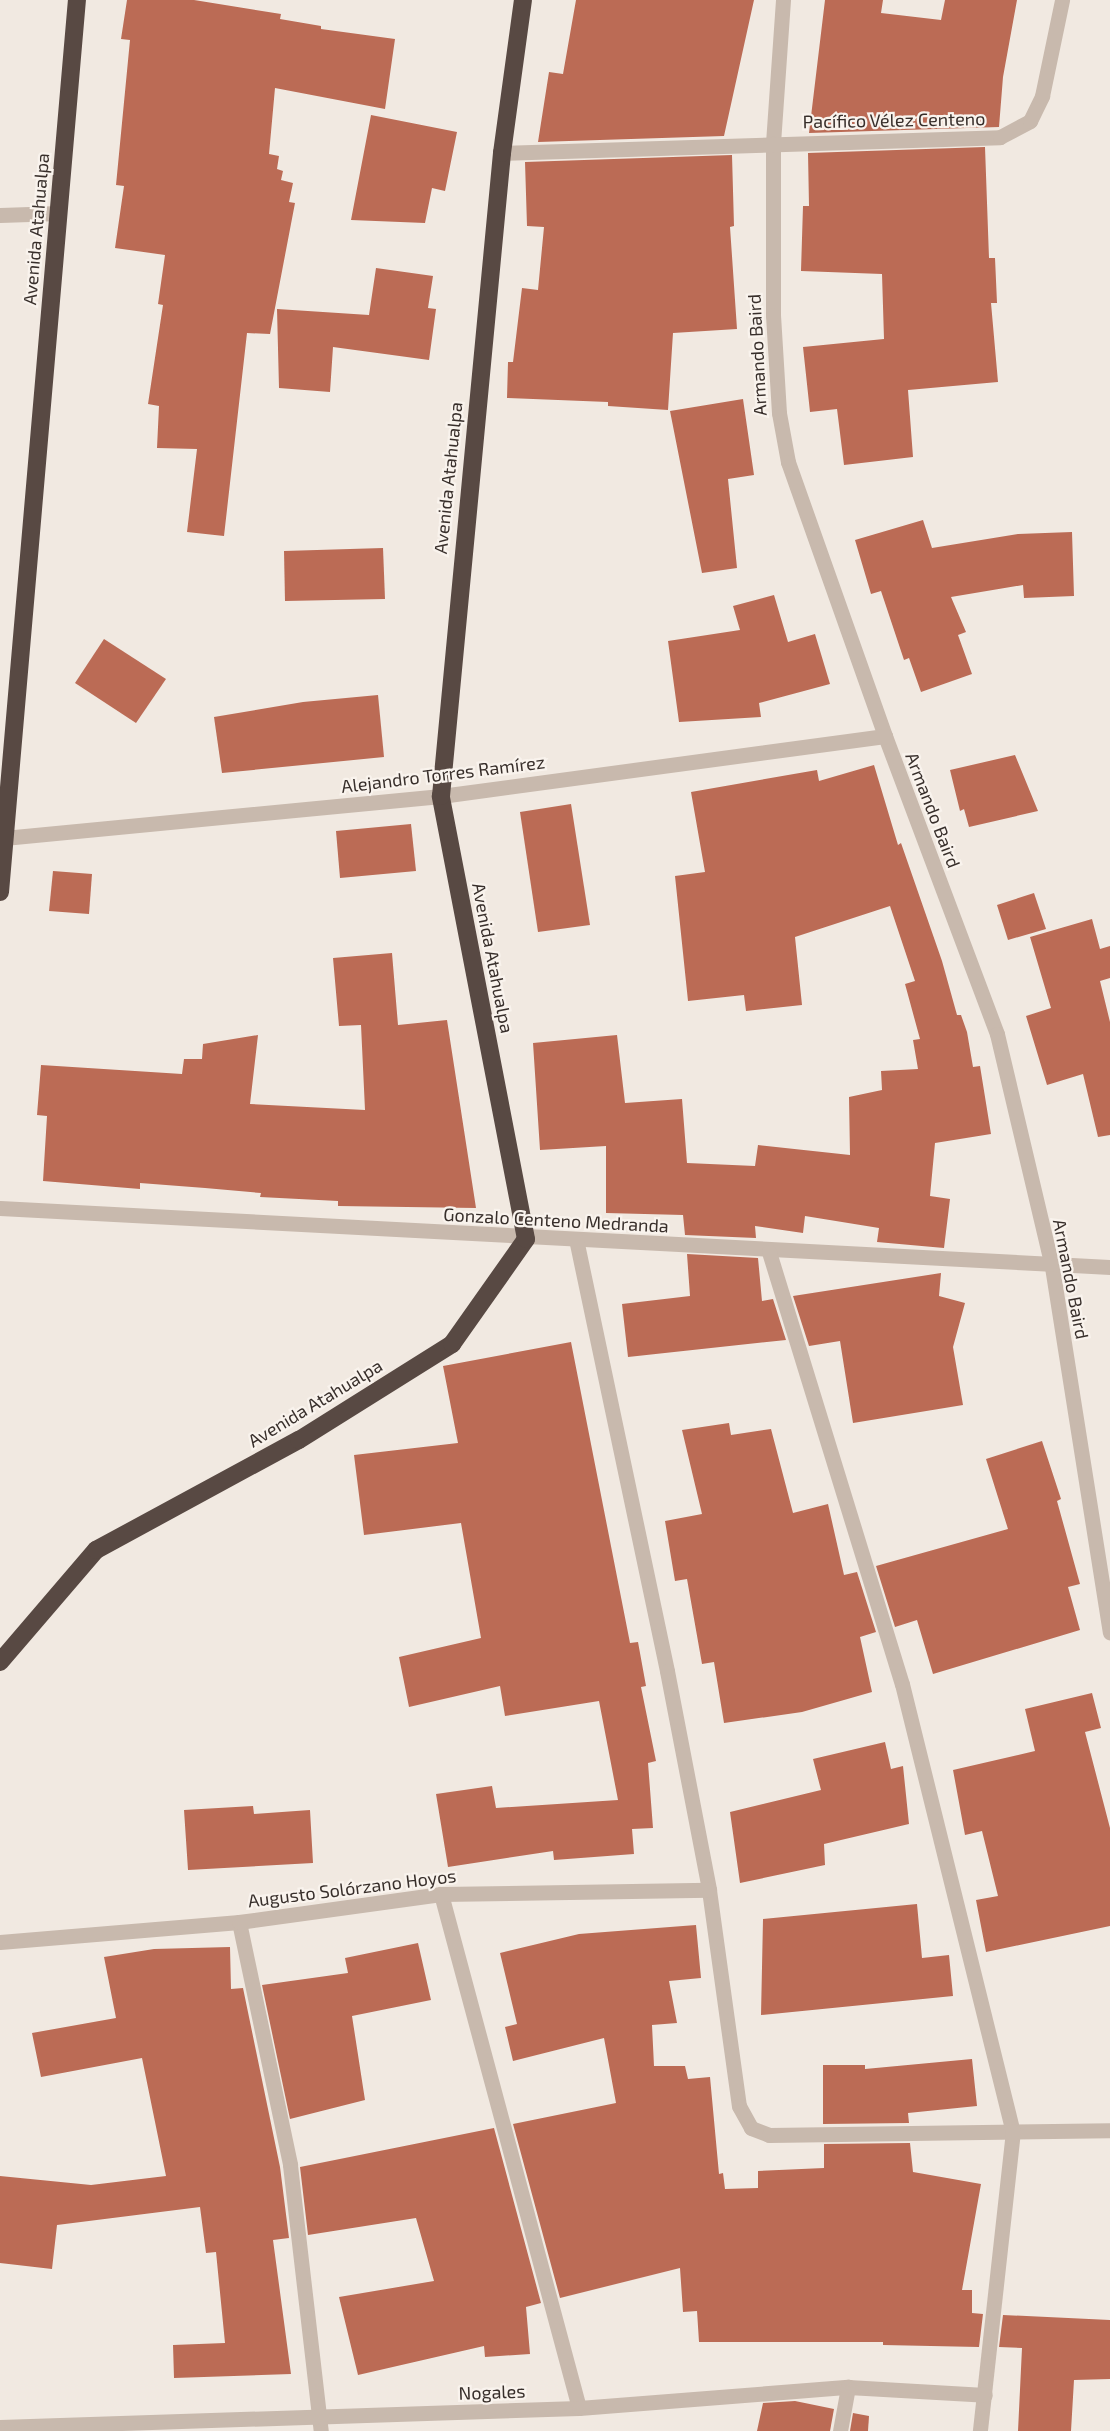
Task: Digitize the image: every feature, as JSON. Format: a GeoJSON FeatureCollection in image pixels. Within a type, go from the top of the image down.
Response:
{"type":"FeatureCollection","features":[{"type":"Feature","properties":{"kind":"highway","name":"Avenida Atahualpa"},"geometry":{"type":"LineString","coordinates":[[0,892],[4,838],[6,742],[59,213],[77,0]]}},
{"type":"Feature","properties":{"kind":"highway","name":"Avenida Atahualpa"},"geometry":{"type":"LineString","coordinates":[[0,1662],[96,1550],[299,1440],[452,1344],[526,1239],[441,796],[502,153],[523,0]]}},
{"type":"Feature","properties":{"kind":"street","name":"Armando Baird"},"geometry":{"type":"LineString","coordinates":[[783,0],[773,143],[772,315],[779,413],[788,462],[885,736],[997,1034],[1052,1266],[1110,1632]]}},
{"type":"Feature","properties":{"kind":"street","name":"Pacífico Vélez Centeno"},"geometry":{"type":"LineString","coordinates":[[502,153],[1000,137],[1030,121],[1042,96],[1062,0]]}},
{"type":"Feature","properties":{"kind":"street"},"geometry":{"type":"LineString","coordinates":[[0,215],[59,213]]}},
{"type":"Feature","properties":{"kind":"street","name":"Alejandro Torres Ramírez"},"geometry":{"type":"LineString","coordinates":[[4,838],[441,796],[885,736]]}},
{"type":"Feature","properties":{"kind":"street","name":"Gonzalo Centeno Medranda"},"geometry":{"type":"LineString","coordinates":[[0,1208],[526,1239],[576,1239],[769,1252],[1110,1267]]}},
{"type":"Feature","properties":{"kind":"street"},"geometry":{"type":"LineString","coordinates":[[576,1239],[709,1890],[739,2106],[751,2128],[769,2135],[1110,2130]]}},
{"type":"Feature","properties":{"kind":"street"},"geometry":{"type":"LineString","coordinates":[[769,1252],[902,1684],[1013,2131],[980,2431]]}},
{"type":"Feature","properties":{"kind":"street","name":"Augusto Solórzano Hoyos"},"geometry":{"type":"LineString","coordinates":[[0,1942],[239,1922],[441,1894],[709,1890]]}},
{"type":"Feature","properties":{"kind":"street"},"geometry":{"type":"LineString","coordinates":[[441,1894],[579,2408]]}},
{"type":"Feature","properties":{"kind":"street"},"geometry":{"type":"LineString","coordinates":[[239,1922],[290,2165],[320,2425]]}},
{"type":"Feature","properties":{"kind":"street"},"geometry":{"type":"LineString","coordinates":[[840,2431],[848,2387]]}},
{"type":"Feature","properties":{"kind":"street","name":"Nogales"},"geometry":{"type":"LineString","coordinates":[[0,2427],[320,2425],[848,2387],[985,2395]]}},
{"type":"Feature","properties":{"kind":"building"},"geometry":{"type":"Polygon","coordinates":[[[127,0],[194,0],[281,14],[280,19],[321,26],[321,29],[395,39],[385,109],[275,88],[269,154],[279,156],[277,169],[283,171],[281,180],[293,183],[289,202],[295,203],[270,334],[247,333],[224,536],[187,532],[197,449],[157,448],[159,406],[148,404],[163,305],[158,304],[165,255],[115,248],[124,186],[116,185],[130,40],[121,39],[127,0]]]}},
{"type":"Feature","properties":{"kind":"building"},"geometry":{"type":"Polygon","coordinates":[[[576,0],[754,0],[724,136],[538,142],[549,72],[563,74],[576,0]]]}},
{"type":"Feature","properties":{"kind":"building"},"geometry":{"type":"Polygon","coordinates":[[[825,0],[883,0],[881,13],[941,20],[945,0],[1017,0],[1003,77],[999,127],[809,133],[825,0]]]}},
{"type":"Feature","properties":{"kind":"building"},"geometry":{"type":"Polygon","coordinates":[[[371,115],[457,132],[445,191],[432,188],[425,223],[351,220],[371,115]]]}},
{"type":"Feature","properties":{"kind":"building"},"geometry":{"type":"Polygon","coordinates":[[[985,147],[989,258],[995,258],[997,303],[991,303],[998,382],[908,390],[913,457],[844,465],[837,409],[810,412],[803,347],[884,339],[882,274],[801,271],[803,206],[809,206],[808,153],[985,147]]]}},
{"type":"Feature","properties":{"kind":"building"},"geometry":{"type":"Polygon","coordinates":[[[732,155],[734,226],[730,227],[737,329],[673,333],[668,410],[608,406],[608,402],[507,398],[508,362],[513,362],[522,288],[538,290],[544,227],[527,226],[525,162],[732,155]]]}},
{"type":"Feature","properties":{"kind":"building"},"geometry":{"type":"Polygon","coordinates":[[[376,268],[433,276],[428,308],[436,309],[429,360],[333,347],[330,392],[279,388],[277,309],[369,315],[376,268]]]}},
{"type":"Feature","properties":{"kind":"building"},"geometry":{"type":"Polygon","coordinates":[[[743,399],[754,475],[728,479],[737,568],[702,573],[670,411],[743,399]]]}},
{"type":"Feature","properties":{"kind":"building"},"geometry":{"type":"Polygon","coordinates":[[[923,520],[932,548],[1018,534],[1072,532],[1074,596],[1024,598],[1023,585],[951,597],[966,632],[958,635],[972,674],[921,692],[909,658],[904,660],[881,591],[871,594],[855,540],[923,520]]]}},
{"type":"Feature","properties":{"kind":"building"},"geometry":{"type":"Polygon","coordinates":[[[383,548],[385,599],[285,601],[284,551],[383,548]]]}},
{"type":"Feature","properties":{"kind":"building"},"geometry":{"type":"Polygon","coordinates":[[[774,595],[788,642],[815,634],[830,684],[759,703],[761,717],[679,722],[668,641],[740,630],[733,606],[774,595]]]}},
{"type":"Feature","properties":{"kind":"building"},"geometry":{"type":"Polygon","coordinates":[[[104,639],[166,679],[136,723],[75,683],[104,639]]]}},
{"type":"Feature","properties":{"kind":"building"},"geometry":{"type":"Polygon","coordinates":[[[378,695],[384,757],[222,773],[214,717],[303,702],[378,695]]]}},
{"type":"Feature","properties":{"kind":"building"},"geometry":{"type":"Polygon","coordinates":[[[1015,755],[1038,811],[969,827],[964,809],[960,811],[950,770],[1015,755]]]}},
{"type":"Feature","properties":{"kind":"building"},"geometry":{"type":"Polygon","coordinates":[[[874,765],[898,845],[901,843],[942,961],[957,1015],[961,1015],[967,1032],[973,1067],[980,1066],[991,1134],[935,1143],[930,1196],[950,1199],[944,1248],[877,1242],[879,1228],[805,1216],[803,1233],[755,1226],[756,1238],[685,1235],[683,1215],[606,1213],[606,1146],[540,1150],[533,1043],[617,1035],[625,1103],[682,1099],[687,1163],[755,1166],[758,1145],[850,1155],[849,1097],[882,1090],[881,1071],[918,1069],[913,1040],[920,1039],[905,984],[915,981],[890,906],[795,937],[802,1005],[746,1011],[744,995],[688,1001],[675,876],[705,872],[691,792],[817,770],[819,781],[874,765]]]}},
{"type":"Feature","properties":{"kind":"building"},"geometry":{"type":"Polygon","coordinates":[[[571,804],[590,925],[538,932],[520,812],[571,804]]]}},
{"type":"Feature","properties":{"kind":"building"},"geometry":{"type":"Polygon","coordinates":[[[411,824],[416,871],[340,878],[336,831],[411,824]]]}},
{"type":"Feature","properties":{"kind":"building"},"geometry":{"type":"Polygon","coordinates":[[[53,871],[92,874],[89,914],[49,911],[53,871]]]}},
{"type":"Feature","properties":{"kind":"building"},"geometry":{"type":"Polygon","coordinates":[[[1034,893],[1046,929],[1008,940],[997,905],[1034,893]]]}},
{"type":"Feature","properties":{"kind":"building"},"geometry":{"type":"Polygon","coordinates":[[[1092,919],[1100,949],[1110,946],[1110,978],[1100,981],[1110,1022],[1110,1135],[1098,1137],[1083,1074],[1047,1085],[1026,1016],[1051,1008],[1030,937],[1092,919]]]}},
{"type":"Feature","properties":{"kind":"building"},"geometry":{"type":"Polygon","coordinates":[[[392,953],[398,1025],[447,1020],[476,1208],[338,1206],[338,1201],[260,1197],[261,1193],[205,1188],[140,1183],[140,1189],[43,1181],[47,1116],[37,1115],[41,1065],[182,1074],[184,1059],[202,1059],[203,1044],[258,1035],[250,1104],[365,1110],[361,1025],[339,1026],[333,958],[392,953]]]}},
{"type":"Feature","properties":{"kind":"building"},"geometry":{"type":"Polygon","coordinates":[[[687,1254],[758,1258],[762,1301],[773,1299],[786,1340],[628,1357],[622,1304],[690,1296],[687,1254]]]}},
{"type":"Feature","properties":{"kind":"building"},"geometry":{"type":"Polygon","coordinates":[[[941,1273],[939,1296],[965,1303],[953,1347],[963,1405],[853,1423],[840,1341],[809,1346],[793,1296],[941,1273]]]}},
{"type":"Feature","properties":{"kind":"building"},"geometry":{"type":"Polygon","coordinates":[[[571,1342],[630,1643],[638,1642],[646,1686],[641,1687],[656,1761],[648,1763],[653,1828],[632,1829],[634,1854],[554,1860],[553,1851],[448,1867],[436,1794],[492,1786],[496,1808],[618,1800],[599,1701],[505,1716],[500,1686],[409,1707],[399,1657],[481,1638],[461,1523],[364,1535],[354,1455],[458,1443],[443,1366],[571,1342]]]}},
{"type":"Feature","properties":{"kind":"building"},"geometry":{"type":"Polygon","coordinates":[[[729,1423],[731,1435],[771,1429],[793,1513],[828,1504],[844,1575],[857,1572],[876,1632],[860,1637],[872,1692],[802,1712],[724,1723],[714,1662],[702,1664],[687,1579],[675,1581],[665,1521],[702,1514],[682,1430],[729,1423]]]}},
{"type":"Feature","properties":{"kind":"building"},"geometry":{"type":"Polygon","coordinates":[[[1042,1441],[1061,1499],[1057,1501],[1080,1584],[1068,1587],[1080,1630],[933,1674],[917,1620],[895,1627],[876,1566],[1008,1529],[986,1459],[1042,1441]]]}},
{"type":"Feature","properties":{"kind":"building"},"geometry":{"type":"Polygon","coordinates":[[[1092,1693],[1101,1728],[1085,1732],[1110,1828],[1110,1926],[986,1952],[976,1900],[998,1896],[982,1831],[965,1835],[953,1770],[1035,1751],[1025,1709],[1092,1693]]]}},
{"type":"Feature","properties":{"kind":"building"},"geometry":{"type":"Polygon","coordinates":[[[885,1742],[891,1769],[903,1766],[909,1824],[824,1844],[825,1865],[740,1883],[730,1812],[821,1790],[813,1759],[885,1742]]]}},
{"type":"Feature","properties":{"kind":"building"},"geometry":{"type":"Polygon","coordinates":[[[253,1806],[254,1814],[310,1810],[313,1863],[188,1870],[184,1810],[253,1806]]]}},
{"type":"Feature","properties":{"kind":"building"},"geometry":{"type":"Polygon","coordinates":[[[917,1904],[922,1958],[949,1955],[953,1996],[761,2015],[763,1919],[917,1904]]]}},
{"type":"Feature","properties":{"kind":"building"},"geometry":{"type":"Polygon","coordinates":[[[696,1925],[701,1978],[669,1981],[677,2023],[652,2025],[654,2066],[685,2066],[688,2079],[710,2077],[719,2174],[723,2173],[725,2189],[758,2188],[758,2171],[824,2168],[824,2144],[910,2143],[913,2172],[981,2184],[962,2290],[972,2290],[972,2313],[983,2314],[979,2347],[883,2345],[883,2342],[699,2342],[697,2311],[683,2312],[680,2268],[560,2298],[513,2124],[616,2103],[604,2038],[513,2061],[505,2027],[517,2024],[500,1953],[579,1934],[696,1925]]]}},
{"type":"Feature","properties":{"kind":"building"},"geometry":{"type":"Polygon","coordinates":[[[418,1943],[431,2000],[352,2016],[365,2100],[290,2119],[262,1985],[348,1973],[345,1958],[418,1943]]]}},
{"type":"Feature","properties":{"kind":"building"},"geometry":{"type":"Polygon","coordinates":[[[230,1947],[231,1989],[243,1988],[280,2167],[289,2238],[273,2240],[291,2374],[174,2378],[173,2345],[225,2343],[216,2252],[206,2253],[200,2207],[57,2225],[52,2269],[0,2263],[0,2176],[91,2185],[166,2176],[142,2058],[41,2077],[32,2033],[116,2018],[104,1957],[154,1949],[230,1947]]]}},
{"type":"Feature","properties":{"kind":"building"},"geometry":{"type":"Polygon","coordinates":[[[972,2059],[977,2106],[908,2113],[909,2123],[823,2124],[823,2065],[865,2065],[865,2069],[972,2059]]]}},
{"type":"Feature","properties":{"kind":"building"},"geometry":{"type":"Polygon","coordinates":[[[494,2128],[541,2303],[526,2307],[530,2354],[485,2357],[484,2346],[358,2375],[339,2297],[434,2281],[416,2218],[308,2235],[300,2167],[494,2128]]]}},
{"type":"Feature","properties":{"kind":"building"},"geometry":{"type":"Polygon","coordinates":[[[1003,2315],[1110,2320],[1110,2379],[1074,2380],[1071,2431],[1018,2431],[1022,2348],[999,2347],[1003,2315]]]}},
{"type":"Feature","properties":{"kind":"building"},"geometry":{"type":"Polygon","coordinates":[[[795,2401],[834,2409],[830,2431],[757,2431],[763,2403],[795,2401]]]}},
{"type":"Feature","properties":{"kind":"building"},"geometry":{"type":"Polygon","coordinates":[[[853,2413],[869,2416],[868,2431],[850,2431],[853,2413]]]}}]}
